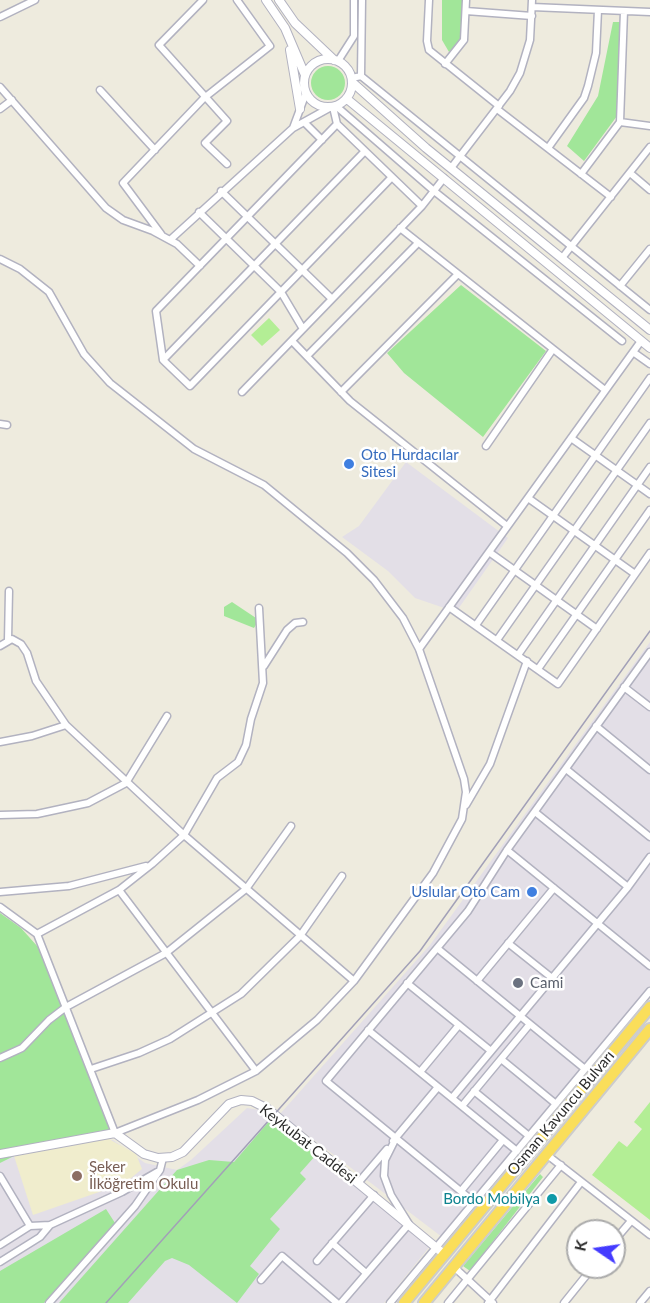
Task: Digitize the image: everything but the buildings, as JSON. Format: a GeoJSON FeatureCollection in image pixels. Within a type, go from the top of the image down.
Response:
{"type":"FeatureCollection","features":[{"type":"Feature","properties":{"kind":"highway","name":"Osman Kavuncu Bulvarı"},"geometry":{"type":"LineString","coordinates":[[404,1303],[440,1250],[650,1007]]}},
{"type":"Feature","properties":{"kind":"highway","name":"Osman Kavuncu Bulvarı"},"geometry":{"type":"LineString","coordinates":[[424,1303],[650,1029]]}},
{"type":"Feature","properties":{"kind":"highway"},"geometry":{"type":"LineString","coordinates":[[440,1250],[454,1267]]}},
{"type":"Feature","properties":{"kind":"street"},"geometry":{"type":"LineString","coordinates":[[203,0],[159,45],[204,98],[227,121],[206,143],[226,164]]}},
{"type":"Feature","properties":{"kind":"street"},"geometry":{"type":"LineString","coordinates":[[161,234],[123,183],[204,98],[270,46],[237,0]]}},
{"type":"Feature","properties":{"kind":"street"},"geometry":{"type":"LineString","coordinates":[[266,0],[285,28],[305,75],[306,93],[293,128]]}},
{"type":"Feature","properties":{"kind":"street"},"geometry":{"type":"LineString","coordinates":[[279,0],[295,23],[345,66],[355,79],[452,168],[650,330]]}},
{"type":"Feature","properties":{"kind":"street"},"geometry":{"type":"LineString","coordinates":[[305,75],[317,62],[336,60],[354,36],[354,0]]}},
{"type":"Feature","properties":{"kind":"street"},"geometry":{"type":"LineString","coordinates":[[170,240],[221,191],[293,128],[347,99],[355,79],[362,0]]}},
{"type":"Feature","properties":{"kind":"street"},"geometry":{"type":"LineString","coordinates":[[429,0],[427,45],[431,53],[611,197]]}},
{"type":"Feature","properties":{"kind":"street"},"geometry":{"type":"LineString","coordinates":[[445,64],[464,40],[466,0]]}},
{"type":"Feature","properties":{"kind":"street"},"geometry":{"type":"LineString","coordinates":[[0,18],[30,1]]}},
{"type":"Feature","properties":{"kind":"street"},"geometry":{"type":"LineString","coordinates":[[452,168],[516,82],[524,64],[530,40],[532,4],[650,12]]}},
{"type":"Feature","properties":{"kind":"street"},"geometry":{"type":"LineString","coordinates":[[548,148],[584,98],[596,53],[598,10]]}},
{"type":"Feature","properties":{"kind":"street"},"geometry":{"type":"LineString","coordinates":[[465,11],[532,16]]}},
{"type":"Feature","properties":{"kind":"street"},"geometry":{"type":"LineString","coordinates":[[581,174],[620,122],[624,11]]}},
{"type":"Feature","properties":{"kind":"street"},"geometry":{"type":"LineString","coordinates":[[285,28],[297,77],[300,109]]}},
{"type":"Feature","properties":{"kind":"street"},"geometry":{"type":"LineString","coordinates":[[355,79],[460,157],[650,310]]}},
{"type":"Feature","properties":{"kind":"street"},"geometry":{"type":"LineString","coordinates":[[0,87],[106,208],[123,220],[161,234],[200,266]]}},
{"type":"Feature","properties":{"kind":"street"},"geometry":{"type":"LineString","coordinates":[[100,90],[155,150]]}},
{"type":"Feature","properties":{"kind":"street"},"geometry":{"type":"LineString","coordinates":[[306,93],[318,105],[334,107],[434,191],[622,341]]}},
{"type":"Feature","properties":{"kind":"street"},"geometry":{"type":"LineString","coordinates":[[347,99],[650,348]]}},
{"type":"Feature","properties":{"kind":"street"},"geometry":{"type":"LineString","coordinates":[[0,109],[12,100]]}},
{"type":"Feature","properties":{"kind":"street"},"geometry":{"type":"LineString","coordinates":[[334,107],[337,124],[422,206]]}},
{"type":"Feature","properties":{"kind":"street"},"geometry":{"type":"LineString","coordinates":[[620,122],[650,126]]}},
{"type":"Feature","properties":{"kind":"street"},"geometry":{"type":"LineString","coordinates":[[305,123],[322,140]]}},
{"type":"Feature","properties":{"kind":"street"},"geometry":{"type":"LineString","coordinates":[[337,124],[156,311],[163,360],[190,386],[392,177]]}},
{"type":"Feature","properties":{"kind":"street"},"geometry":{"type":"LineString","coordinates":[[562,258],[650,147]]}},
{"type":"Feature","properties":{"kind":"street"},"geometry":{"type":"LineString","coordinates":[[163,360],[365,151]]}},
{"type":"Feature","properties":{"kind":"street"},"geometry":{"type":"LineString","coordinates":[[630,173],[650,190]]}},
{"type":"Feature","properties":{"kind":"street"},"geometry":{"type":"LineString","coordinates":[[242,392],[422,206],[444,178]]}},
{"type":"Feature","properties":{"kind":"street"},"geometry":{"type":"LineString","coordinates":[[221,191],[332,299]]}},
{"type":"Feature","properties":{"kind":"street"},"geometry":{"type":"LineString","coordinates":[[199,212],[281,292],[303,329]]}},
{"type":"Feature","properties":{"kind":"street"},"geometry":{"type":"LineString","coordinates":[[400,228],[605,390]]}},
{"type":"Feature","properties":{"kind":"street"},"geometry":{"type":"LineString","coordinates":[[307,356],[418,243]]}},
{"type":"Feature","properties":{"kind":"street"},"geometry":{"type":"LineString","coordinates":[[620,286],[650,249]]}},
{"type":"Feature","properties":{"kind":"street"},"geometry":{"type":"LineString","coordinates":[[0,259],[20,269],[48,292],[84,354],[110,383],[194,449],[264,485],[356,561],[397,609],[419,649],[464,779],[465,806]]}},
{"type":"Feature","properties":{"kind":"street"},"geometry":{"type":"LineString","coordinates":[[341,392],[458,274]]}},
{"type":"Feature","properties":{"kind":"street"},"geometry":{"type":"LineString","coordinates":[[292,341],[341,392],[404,446],[507,526]]}},
{"type":"Feature","properties":{"kind":"street"},"geometry":{"type":"LineString","coordinates":[[419,649],[641,341]]}},
{"type":"Feature","properties":{"kind":"street"},"geometry":{"type":"LineString","coordinates":[[486,446],[553,349]]}},
{"type":"Feature","properties":{"kind":"street"},"geometry":{"type":"LineString","coordinates":[[633,352],[650,364]]}},
{"type":"Feature","properties":{"kind":"street"},"geometry":{"type":"LineString","coordinates":[[476,625],[650,378]]}},
{"type":"Feature","properties":{"kind":"street"},"geometry":{"type":"LineString","coordinates":[[497,640],[650,423]]}},
{"type":"Feature","properties":{"kind":"street"},"geometry":{"type":"LineString","coordinates":[[571,438],[650,494]]}},
{"type":"Feature","properties":{"kind":"street"},"geometry":{"type":"LineString","coordinates":[[518,655],[650,467]]}},
{"type":"Feature","properties":{"kind":"street"},"geometry":{"type":"LineString","coordinates":[[528,498],[635,574]]}},
{"type":"Feature","properties":{"kind":"street"},"geometry":{"type":"LineString","coordinates":[[538,669],[650,510]]}},
{"type":"Feature","properties":{"kind":"street"},"geometry":{"type":"LineString","coordinates":[[489,552],[597,629]]}},
{"type":"Feature","properties":{"kind":"street"},"geometry":{"type":"LineString","coordinates":[[449,607],[558,684],[650,553]]}},
{"type":"Feature","properties":{"kind":"street"},"geometry":{"type":"LineString","coordinates":[[8,640],[9,591]]}},
{"type":"Feature","properties":{"kind":"street"},"geometry":{"type":"LineString","coordinates":[[37,934],[119,890],[152,864],[184,835],[217,778],[235,766],[244,751],[251,719],[262,688],[259,608]]}},
{"type":"Feature","properties":{"kind":"street"},"geometry":{"type":"LineString","coordinates":[[263,668],[272,650],[287,630],[295,622],[303,622]]}},
{"type":"Feature","properties":{"kind":"street"},"geometry":{"type":"LineString","coordinates":[[0,646],[8,640],[15,639],[24,647],[36,681],[66,725],[184,835],[354,981]]}},
{"type":"Feature","properties":{"kind":"street"},"geometry":{"type":"LineString","coordinates":[[474,1202],[326,1081],[468,911],[507,850],[650,652]]}},
{"type":"Feature","properties":{"kind":"street"},"geometry":{"type":"LineString","coordinates":[[0,1154],[115,1133],[198,1100],[256,1071],[304,1032],[354,981],[433,873],[459,826],[465,806],[490,764],[527,661]]}},
{"type":"Feature","properties":{"kind":"street"},"geometry":{"type":"LineString","coordinates":[[624,687],[650,707]]}},
{"type":"Feature","properties":{"kind":"street"},"geometry":{"type":"LineString","coordinates":[[0,815],[37,814],[88,803],[126,783],[167,716]]}},
{"type":"Feature","properties":{"kind":"street"},"geometry":{"type":"LineString","coordinates":[[0,742],[38,735],[66,725]]}},
{"type":"Feature","properties":{"kind":"street"},"geometry":{"type":"LineString","coordinates":[[596,726],[650,770]]}},
{"type":"Feature","properties":{"kind":"street"},"geometry":{"type":"LineString","coordinates":[[566,769],[650,837]]}},
{"type":"Feature","properties":{"kind":"street"},"geometry":{"type":"LineString","coordinates":[[535,812],[628,887]]}},
{"type":"Feature","properties":{"kind":"street"},"geometry":{"type":"LineString","coordinates":[[0,1058],[21,1048],[66,1007],[166,953],[246,889],[291,826]]}},
{"type":"Feature","properties":{"kind":"street"},"geometry":{"type":"LineString","coordinates":[[507,850],[650,966]]}},
{"type":"Feature","properties":{"kind":"street"},"geometry":{"type":"LineString","coordinates":[[452,1098],[628,887],[650,857]]}},
{"type":"Feature","properties":{"kind":"street"},"geometry":{"type":"LineString","coordinates":[[0,892],[85,883],[152,864]]}},
{"type":"Feature","properties":{"kind":"street"},"geometry":{"type":"LineString","coordinates":[[91,1069],[154,1046],[214,1013],[266,972],[300,936],[342,876]]}},
{"type":"Feature","properties":{"kind":"street"},"geometry":{"type":"LineString","coordinates":[[477,981],[554,888]]}},
{"type":"Feature","properties":{"kind":"street"},"geometry":{"type":"LineString","coordinates":[[119,890],[256,1071]]}},
{"type":"Feature","properties":{"kind":"street"},"geometry":{"type":"LineString","coordinates":[[0,906],[37,934],[115,1133],[144,1154],[163,1158],[160,1170],[135,1206],[49,1303]]}},
{"type":"Feature","properties":{"kind":"street"},"geometry":{"type":"LineString","coordinates":[[508,944],[552,978]]}},
{"type":"Feature","properties":{"kind":"street"},"geometry":{"type":"LineString","coordinates":[[436,948],[585,1069]]}},
{"type":"Feature","properties":{"kind":"street"},"geometry":{"type":"LineString","coordinates":[[407,984],[491,1051]]}},
{"type":"Feature","properties":{"kind":"street"},"geometry":{"type":"LineString","coordinates":[[390,1303],[440,1250],[474,1202],[650,991]]}},
{"type":"Feature","properties":{"kind":"street"},"geometry":{"type":"LineString","coordinates":[[462,1106],[530,1024]]}},
{"type":"Feature","properties":{"kind":"street"},"geometry":{"type":"LineString","coordinates":[[420,1072],[459,1025]]}},
{"type":"Feature","properties":{"kind":"street"},"geometry":{"type":"LineString","coordinates":[[368,1030],[517,1151]]}},
{"type":"Feature","properties":{"kind":"street"},"geometry":{"type":"LineString","coordinates":[[501,1059],[556,1104]]}},
{"type":"Feature","properties":{"kind":"street"},"geometry":{"type":"LineString","coordinates":[[358,1183],[438,1087]]}},
{"type":"Feature","properties":{"kind":"street"},"geometry":{"type":"LineString","coordinates":[[474,1091],[529,1136]]}},
{"type":"Feature","properties":{"kind":"street","name":"Keykubat Caddesi"},"geometry":{"type":"LineString","coordinates":[[163,1158],[183,1152],[211,1120],[229,1104],[246,1100],[268,1109],[440,1250]]}},
{"type":"Feature","properties":{"kind":"street"},"geometry":{"type":"LineString","coordinates":[[261,1280],[282,1256],[339,1303],[409,1224],[391,1195],[384,1176],[385,1160],[396,1138]]}},
{"type":"Feature","properties":{"kind":"street"},"geometry":{"type":"LineString","coordinates":[[461,1191],[503,1140]]}},
{"type":"Feature","properties":{"kind":"street"},"geometry":{"type":"LineString","coordinates":[[546,1154],[650,1235]]}},
{"type":"Feature","properties":{"kind":"street"},"geometry":{"type":"LineString","coordinates":[[448,1303],[561,1165]]}},
{"type":"Feature","properties":{"kind":"street"},"geometry":{"type":"LineString","coordinates":[[0,1245],[30,1226],[50,1225],[122,1192],[160,1170]]}},
{"type":"Feature","properties":{"kind":"street"},"geometry":{"type":"LineString","coordinates":[[0,1176],[30,1226]]}},
{"type":"Feature","properties":{"kind":"street"},"geometry":{"type":"LineString","coordinates":[[454,1267],[490,1302],[581,1182]]}},
{"type":"Feature","properties":{"kind":"street"},"geometry":{"type":"LineString","coordinates":[[317,1261],[374,1195]]}},
{"type":"Feature","properties":{"kind":"street"},"geometry":{"type":"LineString","coordinates":[[626,1227],[631,1221]]}},
{"type":"Feature","properties":{"kind":"street"},"geometry":{"type":"LineString","coordinates":[[0,1262],[40,1237],[50,1225]]}},
{"type":"Feature","properties":{"kind":"street"},"geometry":{"type":"LineString","coordinates":[[332,1243],[366,1273]]}},
{"type":"Feature","properties":{"kind":"street"},"geometry":{"type":"LineString","coordinates":[[564,1303],[583,1279]]}},
{"type":"Feature","properties":{"kind":"street"},"geometry":{"type":"LineString","coordinates":[[640,1303],[650,1291]]}},
{"type":"Feature","properties":{"kind":"shaded area"},"geometry":{"type":"Polygon","coordinates":[[[406,462],[508,538],[456,612],[415,598],[388,571],[342,537],[359,526],[406,462]]]}},
{"type":"Feature","properties":{"kind":"shaded area"},"geometry":{"type":"Polygon","coordinates":[[[650,642],[650,988],[446,1240],[280,1114],[430,945],[650,642]]]}},
{"type":"Feature","properties":{"kind":"shaded area"},"geometry":{"type":"Polygon","coordinates":[[[247,1108],[260,1110],[283,1125],[430,1246],[384,1303],[0,1303],[0,1158],[113,1140],[145,1163],[177,1170],[247,1108]]]}},
{"type":"Feature","properties":{"kind":"shaded area","name":"Şeker İlköğretim Okulu"},"geometry":{"type":"Polygon","coordinates":[[[107,1138],[136,1154],[142,1169],[125,1183],[33,1215],[14,1156],[107,1138]]]}},
{"type":"Feature","properties":{"kind":"green space"},"geometry":{"type":"Polygon","coordinates":[[[442,0],[465,0],[463,38],[449,52],[442,40],[442,0]]]}},
{"type":"Feature","properties":{"kind":"green space"},"geometry":{"type":"Polygon","coordinates":[[[613,22],[620,22],[617,116],[584,161],[567,146],[598,96],[613,22]]]}},
{"type":"Feature","properties":{"kind":"green space"},"geometry":{"type":"Polygon","coordinates":[[[328,66],[340,71],[345,83],[340,95],[328,100],[316,95],[311,83],[316,71],[328,66]]]}},
{"type":"Feature","properties":{"kind":"green space"},"geometry":{"type":"Polygon","coordinates":[[[461,285],[546,351],[483,437],[404,373],[387,353],[461,285]]]}},
{"type":"Feature","properties":{"kind":"green space"},"geometry":{"type":"Polygon","coordinates":[[[269,318],[280,330],[262,346],[251,335],[269,318]]]}},
{"type":"Feature","properties":{"kind":"green space"},"geometry":{"type":"Polygon","coordinates":[[[232,602],[256,618],[257,623],[254,628],[224,616],[224,607],[232,602]]]}},
{"type":"Feature","properties":{"kind":"green space"},"geometry":{"type":"Polygon","coordinates":[[[0,913],[21,928],[38,947],[109,1128],[107,1138],[14,1156],[0,1163],[0,913]]]}},
{"type":"Feature","properties":{"kind":"green space"},"geometry":{"type":"Polygon","coordinates":[[[650,1102],[650,1220],[592,1175],[619,1141],[627,1147],[642,1129],[634,1122],[650,1102]]]}},
{"type":"Feature","properties":{"kind":"green space"},"geometry":{"type":"Polygon","coordinates":[[[271,1119],[316,1155],[300,1173],[306,1179],[270,1219],[280,1229],[250,1266],[259,1274],[237,1303],[189,1265],[172,1258],[165,1261],[128,1303],[59,1303],[177,1170],[209,1160],[234,1162],[271,1119]]]}},
{"type":"Feature","properties":{"kind":"green space"},"geometry":{"type":"Polygon","coordinates":[[[540,1174],[543,1177],[470,1271],[463,1266],[540,1174]]]}},
{"type":"Feature","properties":{"kind":"green space"},"geometry":{"type":"Polygon","coordinates":[[[106,1209],[115,1223],[44,1303],[0,1303],[0,1271],[106,1209]]]}},
{"type":"Feature","properties":{"kind":"railway"},"geometry":{"type":"LineString","coordinates":[[106,1303],[420,951],[650,631]]}},
{"type":"Feature","properties":{"kind":"place","name":"Oto Hurdacılar Sitesi"},"geometry":{"type":"Point","coordinates":[349,464]}},
{"type":"Feature","properties":{"kind":"place","name":"Uslular Oto Cam"},"geometry":{"type":"Point","coordinates":[532,892]}},
{"type":"Feature","properties":{"kind":"place","name":"Cami"},"geometry":{"type":"Point","coordinates":[518,983]}},
{"type":"Feature","properties":{"kind":"place","name":"Şeker İlköğretim Okulu"},"geometry":{"type":"Point","coordinates":[77,1176]}},
{"type":"Feature","properties":{"kind":"place","name":"Bordo Mobilya"},"geometry":{"type":"Point","coordinates":[552,1199]}}]}
